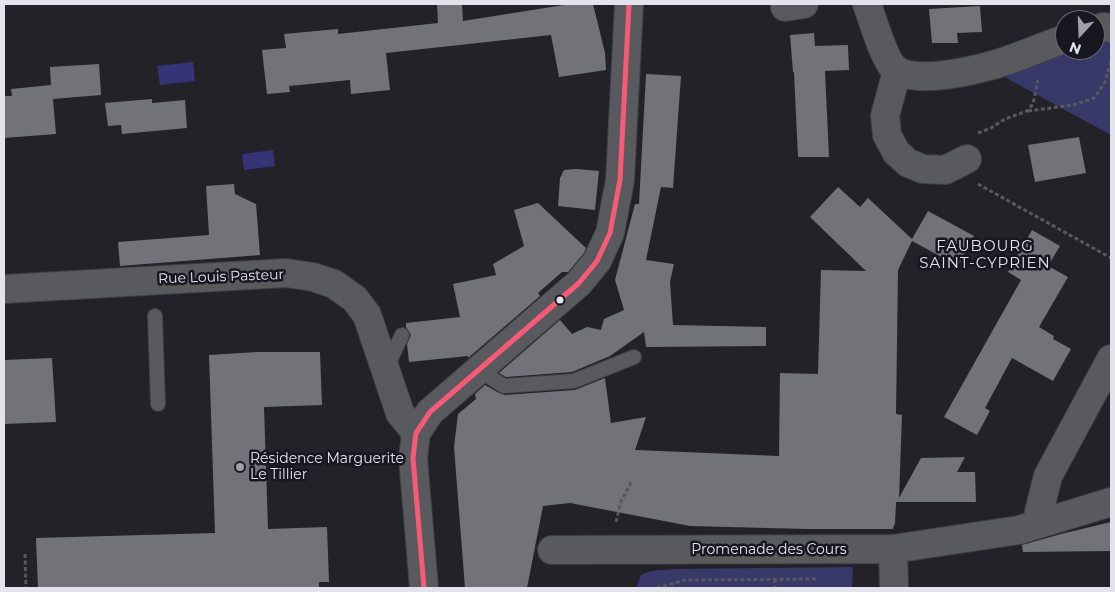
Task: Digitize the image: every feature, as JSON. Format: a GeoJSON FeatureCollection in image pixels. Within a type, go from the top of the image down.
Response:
{"type":"FeatureCollection","features":[{"type":"Feature","properties":{"kind":"street"},"geometry":{"type":"LineString","coordinates":[[424,588],[413,458],[416,433],[430,412],[579,283],[597,261],[610,233],[620,180],[629,4]]}},
{"type":"Feature","properties":{"kind":"street"},"geometry":{"type":"LineString","coordinates":[[866,4],[889,61],[897,71],[904,74],[938,76],[993,65],[1054,43]]}},
{"type":"Feature","properties":{"kind":"street"},"geometry":{"type":"LineString","coordinates":[[897,71],[885,116],[887,135],[896,152],[908,163],[923,169],[945,170],[967,159]]}},
{"type":"Feature","properties":{"kind":"street","name":"Rue Louis Pasteur"},"geometry":{"type":"LineString","coordinates":[[4,289],[286,273],[313,277],[334,284],[355,299],[367,315],[400,413],[416,433]]}},
{"type":"Feature","properties":{"kind":"street"},"geometry":{"type":"LineString","coordinates":[[1039,524],[1039,512],[1048,476],[1111,359]]}},
{"type":"Feature","properties":{"kind":"street","name":"Promenade des Cours"},"geometry":{"type":"LineString","coordinates":[[552,550],[893,549],[1019,530],[1111,502]]}},
{"type":"Feature","properties":{"kind":"street"},"geometry":{"type":"LineString","coordinates":[[893,549],[894,588]]}},
{"type":"Feature","properties":{"kind":"lane"},"geometry":{"type":"LineString","coordinates":[[155,316],[158,404]]}},
{"type":"Feature","properties":{"kind":"lane"},"geometry":{"type":"LineString","coordinates":[[386,370],[402,334]]}},
{"type":"Feature","properties":{"kind":"lane"},"geometry":{"type":"LineString","coordinates":[[478,370],[504,386],[574,382],[634,357]]}},
{"type":"Feature","properties":{"kind":"path"},"geometry":{"type":"LineString","coordinates":[[1027,111],[1033,104],[1036,94],[1042,59],[1054,43]]}},
{"type":"Feature","properties":{"kind":"path"},"geometry":{"type":"LineString","coordinates":[[1111,62],[1105,82],[1094,98],[1073,105],[1027,111],[1005,119],[991,128],[968,138],[967,159],[973,181],[1111,258]]}},
{"type":"Feature","properties":{"kind":"path"},"geometry":{"type":"LineString","coordinates":[[612,550],[621,501],[632,481]]}},
{"type":"Feature","properties":{"kind":"path"},"geometry":{"type":"LineString","coordinates":[[25,554],[26,588]]}},
{"type":"Feature","properties":{"kind":"shaded area"},"geometry":{"type":"Polygon","coordinates":[[[1111,33],[1111,135],[999,74],[1055,54],[1055,60],[1105,60],[1105,34],[1111,33]]]}},
{"type":"Feature","properties":{"kind":"shaded area"},"geometry":{"type":"Polygon","coordinates":[[[193,62],[195,81],[160,85],[157,66],[193,62]]]}},
{"type":"Feature","properties":{"kind":"shaded area"},"geometry":{"type":"Polygon","coordinates":[[[273,150],[275,166],[244,170],[242,154],[273,150]]]}},
{"type":"Feature","properties":{"kind":"shaded area"},"geometry":{"type":"Polygon","coordinates":[[[853,567],[852,588],[636,588],[641,575],[651,571],[676,569],[853,567]]]}},
{"type":"Feature","properties":{"kind":"building"},"geometry":{"type":"Polygon","coordinates":[[[437,4],[462,4],[463,21],[570,4],[593,4],[605,53],[606,70],[559,77],[551,35],[386,53],[390,90],[351,94],[350,80],[289,86],[290,92],[267,94],[262,50],[286,48],[284,34],[338,29],[338,34],[438,23],[437,4]]]}},
{"type":"Feature","properties":{"kind":"building"},"geometry":{"type":"Polygon","coordinates":[[[980,6],[982,32],[957,33],[958,43],[932,43],[929,9],[980,6]]]}},
{"type":"Feature","properties":{"kind":"building"},"geometry":{"type":"Polygon","coordinates":[[[814,33],[815,46],[848,45],[849,70],[825,71],[829,157],[798,157],[794,72],[790,35],[814,33]]]}},
{"type":"Feature","properties":{"kind":"building"},"geometry":{"type":"Polygon","coordinates":[[[99,64],[101,95],[53,99],[56,134],[4,138],[4,96],[12,96],[11,89],[51,85],[50,67],[99,64]]]}},
{"type":"Feature","properties":{"kind":"building"},"geometry":{"type":"Polygon","coordinates":[[[646,74],[681,76],[673,188],[661,187],[646,260],[674,264],[670,282],[673,325],[766,327],[766,346],[646,347],[644,332],[610,356],[572,372],[506,377],[499,373],[560,320],[572,334],[587,327],[601,330],[604,319],[624,310],[615,280],[635,204],[639,204],[646,74]]]}},
{"type":"Feature","properties":{"kind":"building"},"geometry":{"type":"Polygon","coordinates":[[[152,99],[152,103],[185,100],[187,128],[122,134],[121,125],[108,126],[105,103],[152,99]]]}},
{"type":"Feature","properties":{"kind":"building"},"geometry":{"type":"Polygon","coordinates":[[[1079,137],[1086,173],[1035,182],[1028,145],[1079,137]]]}},
{"type":"Feature","properties":{"kind":"building"},"geometry":{"type":"Polygon","coordinates":[[[564,170],[599,171],[595,210],[558,206],[560,178],[564,170]]]}},
{"type":"Feature","properties":{"kind":"building"},"geometry":{"type":"Polygon","coordinates":[[[234,184],[235,194],[256,204],[260,255],[120,266],[118,242],[209,235],[206,186],[234,184]]]}},
{"type":"Feature","properties":{"kind":"building"},"geometry":{"type":"Polygon","coordinates":[[[838,187],[860,207],[868,198],[912,239],[928,211],[974,236],[958,266],[912,241],[898,270],[896,414],[902,415],[899,498],[921,458],[965,457],[957,472],[975,472],[976,502],[896,502],[893,529],[690,526],[570,503],[543,506],[527,588],[465,588],[454,447],[458,414],[476,399],[475,394],[485,385],[505,395],[575,390],[605,378],[611,423],[646,417],[635,450],[779,456],[780,373],[818,374],[821,270],[866,271],[810,217],[838,187]]]}},
{"type":"Feature","properties":{"kind":"building"},"geometry":{"type":"Polygon","coordinates":[[[538,203],[586,248],[584,253],[568,272],[562,272],[538,293],[540,296],[468,358],[468,356],[409,362],[407,344],[411,335],[406,327],[406,323],[460,317],[453,284],[496,275],[493,264],[524,246],[514,210],[538,203]]]}},
{"type":"Feature","properties":{"kind":"building"},"geometry":{"type":"Polygon","coordinates":[[[1032,230],[1060,246],[1048,266],[1068,277],[1039,327],[1054,336],[1053,339],[1071,349],[1053,381],[1012,358],[985,408],[990,411],[977,435],[944,417],[1021,280],[1008,272],[1032,230]]]}},
{"type":"Feature","properties":{"kind":"building","name":"Résidence Marguerite Le Tillier"},"geometry":{"type":"Polygon","coordinates":[[[257,352],[320,352],[322,405],[264,407],[268,529],[327,527],[329,582],[319,582],[319,588],[38,588],[36,538],[215,533],[209,355],[257,352]]]}},
{"type":"Feature","properties":{"kind":"building"},"geometry":{"type":"Polygon","coordinates":[[[52,358],[56,422],[4,424],[4,360],[52,358]]]}},
{"type":"Feature","properties":{"kind":"building"},"geometry":{"type":"Polygon","coordinates":[[[1111,522],[1111,551],[1023,552],[1022,545],[1111,522]]]}},
{"type":"Feature","properties":{"kind":"transit line"},"geometry":{"type":"LineString","coordinates":[[424,588],[413,458],[416,433],[430,412],[579,283],[597,261],[610,233],[620,180],[629,4]]}},
{"type":"Feature","properties":{"kind":"place","name":"Résidence Marguerite Le Tillier"},"geometry":{"type":"Point","coordinates":[240,467]}},
{"type":"Feature","properties":{"kind":"district","name":"FAUBOURG SAINT-CYPRIEN"},"geometry":{"type":"Point","coordinates":[985,256]}}]}
